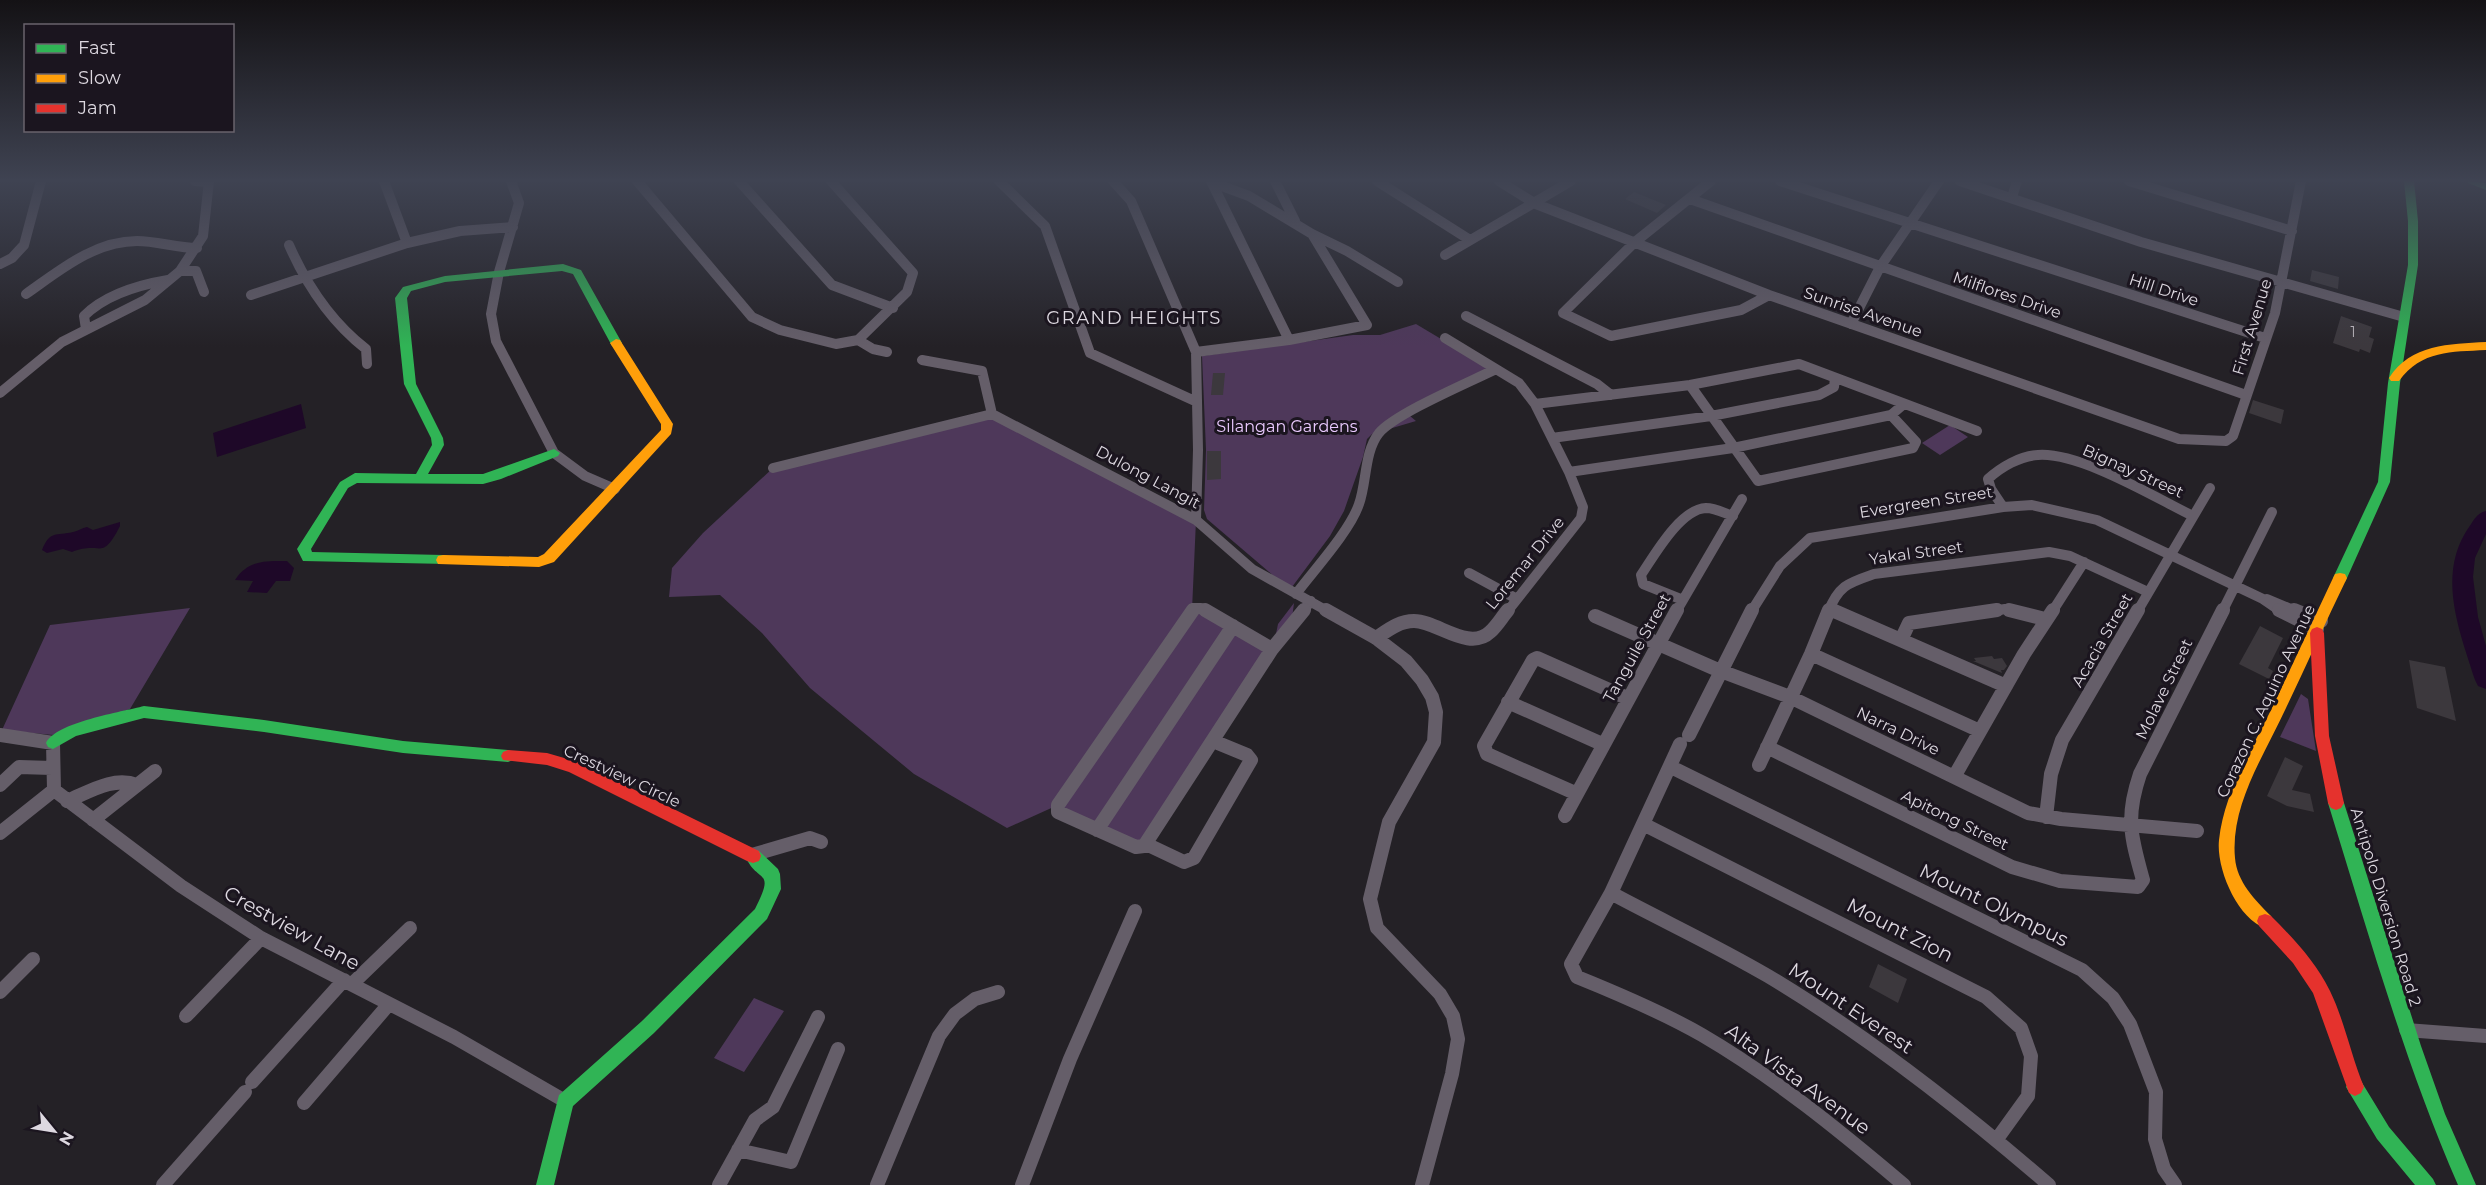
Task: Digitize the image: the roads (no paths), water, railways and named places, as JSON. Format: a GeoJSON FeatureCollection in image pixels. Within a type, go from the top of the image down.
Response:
{"type":"FeatureCollection","features":[{"type":"Feature","properties":{"kind":"street"},"geometry":{"type":"LineString","coordinates":[[0,264],[12,258],[24,245],[26,236]]}},
{"type":"Feature","properties":{"kind":"street"},"geometry":{"type":"LineString","coordinates":[[0,393],[48,352],[145,300],[180,271],[203,236]]}},
{"type":"Feature","properties":{"kind":"street"},"geometry":{"type":"LineString","coordinates":[[405,236],[407,243]]}},
{"type":"Feature","properties":{"kind":"street"},"geometry":{"type":"LineString","coordinates":[[251,296],[407,243],[437,236]]}},
{"type":"Feature","properties":{"kind":"street"},"geometry":{"type":"LineString","coordinates":[[510,236],[499,272],[491,314],[496,341],[554,453],[585,476],[615,489]]}},
{"type":"Feature","properties":{"kind":"street"},"geometry":{"type":"LineString","coordinates":[[684,236],[752,317],[780,330],[836,344],[858,340],[908,292],[913,273],[880,236]]}},
{"type":"Feature","properties":{"kind":"street"},"geometry":{"type":"LineString","coordinates":[[788,236],[832,285],[893,308]]}},
{"type":"Feature","properties":{"kind":"street"},"geometry":{"type":"LineString","coordinates":[[1048,236],[1090,353],[1197,402]]}},
{"type":"Feature","properties":{"kind":"street"},"geometry":{"type":"LineString","coordinates":[[1146,236],[1196,352],[1198,450],[1196,520]]}},
{"type":"Feature","properties":{"kind":"street"},"geometry":{"type":"LineString","coordinates":[[1238,236],[1289,340]]}},
{"type":"Feature","properties":{"kind":"street"},"geometry":{"type":"LineString","coordinates":[[1196,352],[1365,327],[1366,322],[1313,236]]}},
{"type":"Feature","properties":{"kind":"street"},"geometry":{"type":"LineString","coordinates":[[1317,236],[1347,251],[1398,282]]}},
{"type":"Feature","properties":{"kind":"street"},"geometry":{"type":"LineString","coordinates":[[1464,236],[1470,240]]}},
{"type":"Feature","properties":{"kind":"street"},"geometry":{"type":"LineString","coordinates":[[1445,255],[1477,236]]}},
{"type":"Feature","properties":{"kind":"street","name":"Sunrise Avenue"},"geometry":{"type":"LineString","coordinates":[[1620,236],[1769,295],[2179,439],[2226,441]]}},
{"type":"Feature","properties":{"kind":"street"},"geometry":{"type":"LineString","coordinates":[[1642,236],[1563,313],[1611,336],[1741,309],[1769,295]]}},
{"type":"Feature","properties":{"kind":"street","name":"Milflores Drive"},"geometry":{"type":"LineString","coordinates":[[1794,236],[2246,394]]}},
{"type":"Feature","properties":{"kind":"street"},"geometry":{"type":"LineString","coordinates":[[1851,324],[1880,267],[1902,236]]}},
{"type":"Feature","properties":{"kind":"street","name":"Hill Drive"},"geometry":{"type":"LineString","coordinates":[[1949,236],[2265,338]]}},
{"type":"Feature","properties":{"kind":"street"},"geometry":{"type":"LineString","coordinates":[[2125,236],[2404,318]]}},
{"type":"Feature","properties":{"kind":"street","name":"First Avenue"},"geometry":{"type":"LineString","coordinates":[[2226,441],[2233,436],[2265,338],[2282,281],[2291,236]]}},
{"type":"Feature","properties":{"kind":"street","name":"Corazon C. Aquino Avenue"},"geometry":{"type":"LineString","coordinates":[[2413,236],[2413,264],[2395,378],[2384,482],[2234,807],[2228,836],[2228,863],[2234,883],[2242,895],[2294,952],[2319,987],[2331,1014],[2350,1074],[2366,1108],[2398,1153],[2427,1185]]}},
{"type":"Feature","properties":{"kind":"street"},"geometry":{"type":"LineString","coordinates":[[26,294],[76,261],[108,246],[138,241],[196,248]]}},
{"type":"Feature","properties":{"kind":"street"},"geometry":{"type":"LineString","coordinates":[[289,245],[303,277],[345,334],[366,348],[367,364]]}},
{"type":"Feature","properties":{"kind":"street"},"geometry":{"type":"LineString","coordinates":[[420,478],[438,445],[437,438],[410,384],[401,297],[407,289],[428,283],[499,272],[563,267],[576,272],[617,346],[667,424],[667,432],[549,558],[539,562],[308,557],[304,549],[344,485],[355,478],[483,479],[497,476],[554,453]]}},
{"type":"Feature","properties":{"kind":"street"},"geometry":{"type":"LineString","coordinates":[[180,271],[196,271],[204,292]]}},
{"type":"Feature","properties":{"kind":"street"},"geometry":{"type":"LineString","coordinates":[[86,330],[84,316],[94,306],[139,286],[169,280]]}},
{"type":"Feature","properties":{"kind":"street"},"geometry":{"type":"LineString","coordinates":[[1466,315],[1597,384],[1611,395]]}},
{"type":"Feature","properties":{"kind":"street","name":"Loremar Drive"},"geometry":{"type":"LineString","coordinates":[[1376,638],[1406,621],[1417,621],[1463,639],[1489,634],[1581,518],[1583,507],[1569,472],[1535,404],[1519,383],[1445,338]]}},
{"type":"Feature","properties":{"kind":"street"},"geometry":{"type":"LineString","coordinates":[[858,340],[873,350],[887,352]]}},
{"type":"Feature","properties":{"kind":"street"},"geometry":{"type":"LineString","coordinates":[[2400,342],[2407,352],[2421,355]]}},
{"type":"Feature","properties":{"kind":"street"},"geometry":{"type":"LineString","coordinates":[[2395,378],[2399,369],[2421,355],[2486,346]]}},
{"type":"Feature","properties":{"kind":"street"},"geometry":{"type":"LineString","coordinates":[[773,468],[992,414],[982,371],[922,360]]}},
{"type":"Feature","properties":{"kind":"street"},"geometry":{"type":"LineString","coordinates":[[1535,404],[1689,384],[1799,364],[1977,431]]}},
{"type":"Feature","properties":{"kind":"street"},"geometry":{"type":"LineString","coordinates":[[1296,594],[1345,529],[1359,505],[1372,445],[1380,432],[1403,416],[1496,369]]}},
{"type":"Feature","properties":{"kind":"street"},"geometry":{"type":"LineString","coordinates":[[1552,438],[1711,416],[1819,395],[1834,387],[1835,378]]}},
{"type":"Feature","properties":{"kind":"street"},"geometry":{"type":"LineString","coordinates":[[1689,384],[1758,482],[1913,448],[1916,442],[1892,415]]}},
{"type":"Feature","properties":{"kind":"street"},"geometry":{"type":"LineString","coordinates":[[1569,472],[1733,448],[1892,415],[1904,404]]}},
{"type":"Feature","properties":{"kind":"street","name":"Dulong Langit"},"geometry":{"type":"LineString","coordinates":[[992,414],[1196,520],[1252,569],[1273,583],[1311,601],[1376,638],[1406,661],[1422,680],[1432,697],[1436,712],[1434,742],[1389,822],[1370,899],[1377,927],[1440,994],[1453,1016],[1458,1039],[1452,1074],[1422,1185]]}},
{"type":"Feature","properties":{"kind":"street","name":"Bignay Street"},"geometry":{"type":"LineString","coordinates":[[2003,507],[1991,489],[1989,479],[1997,471],[2038,455],[2056,456],[2078,463],[2193,516]]}},
{"type":"Feature","properties":{"kind":"street","name":"Acacia Street"},"geometry":{"type":"LineString","coordinates":[[2046,818],[2051,774],[2062,740],[2169,554],[2210,488]]}},
{"type":"Feature","properties":{"kind":"street","name":"Tanguile Street"},"geometry":{"type":"LineString","coordinates":[[1565,816],[1575,793],[1658,642],[1742,499]]}},
{"type":"Feature","properties":{"kind":"street","name":"Evergreen Street"},"geometry":{"type":"LineString","coordinates":[[1571,964],[1611,893],[1718,670],[1768,579],[1786,555],[1810,538],[2003,507],[2032,505],[2097,520],[2263,598],[2271,606],[2286,610],[2319,625]]}},
{"type":"Feature","properties":{"kind":"street"},"geometry":{"type":"LineString","coordinates":[[1683,600],[1643,584],[1641,575],[1681,521],[1692,513],[1704,508],[1733,516]]}},
{"type":"Feature","properties":{"kind":"street","name":"Molave Street"},"geometry":{"type":"LineString","coordinates":[[2138,887],[2143,880],[2128,825],[2130,800],[2140,774],[2272,512]]}},
{"type":"Feature","properties":{"kind":"street","name":"Yakal Street"},"geometry":{"type":"LineString","coordinates":[[1759,765],[1811,654],[1835,594],[1847,583],[1874,574],[2049,552],[2070,556],[2148,592]]}},
{"type":"Feature","properties":{"kind":"street"},"geometry":{"type":"LineString","coordinates":[[1954,777],[2045,619],[2084,562]]}},
{"type":"Feature","properties":{"kind":"street"},"geometry":{"type":"LineString","coordinates":[[1469,573],[1517,599]]}},
{"type":"Feature","properties":{"kind":"street"},"geometry":{"type":"LineString","coordinates":[[1272,650],[1201,608],[1191,610],[1058,805],[1058,812],[1136,847],[1146,844],[1272,650],[1311,601]]}},
{"type":"Feature","properties":{"kind":"street"},"geometry":{"type":"LineString","coordinates":[[1828,609],[2006,686]]}},
{"type":"Feature","properties":{"kind":"street"},"geometry":{"type":"LineString","coordinates":[[1901,640],[1909,623],[2005,609],[2045,619]]}},
{"type":"Feature","properties":{"kind":"street","name":"Narra Drive"},"geometry":{"type":"LineString","coordinates":[[1595,616],[1718,670],[1790,697],[2028,813],[2046,818],[2197,831]]}},
{"type":"Feature","properties":{"kind":"street","name":"Antipolo Diversion Road 2"},"geometry":{"type":"LineString","coordinates":[[2319,625],[2319,688],[2326,760],[2406,1030],[2432,1105],[2467,1185]]}},
{"type":"Feature","properties":{"kind":"street"},"geometry":{"type":"LineString","coordinates":[[1097,830],[1233,626]]}},
{"type":"Feature","properties":{"kind":"street"},"geometry":{"type":"LineString","coordinates":[[1811,654],[1980,731]]}},
{"type":"Feature","properties":{"kind":"street"},"geometry":{"type":"LineString","coordinates":[[1575,793],[1487,754],[1484,746],[1508,702],[1533,660],[1537,658],[1627,698]]}},
{"type":"Feature","properties":{"kind":"street"},"geometry":{"type":"LineString","coordinates":[[2293,678],[2303,670],[2313,676],[2319,688]]}},
{"type":"Feature","properties":{"kind":"street"},"geometry":{"type":"LineString","coordinates":[[1508,702],[1602,744]]}},
{"type":"Feature","properties":{"kind":"street","name":"Crestview Circle"},"geometry":{"type":"LineString","coordinates":[[53,743],[72,731],[144,712],[264,726],[403,747],[547,759],[564,763],[693,829],[752,855],[772,874],[772,889],[761,914],[648,1027],[566,1101]]}},
{"type":"Feature","properties":{"kind":"street"},"geometry":{"type":"LineString","coordinates":[[0,735],[53,743],[54,789],[0,833]]}},
{"type":"Feature","properties":{"kind":"street"},"geometry":{"type":"LineString","coordinates":[[1146,844],[1184,862],[1194,858],[1251,760],[1247,755],[1213,741]]}},
{"type":"Feature","properties":{"kind":"street","name":"Apitong Street"},"geometry":{"type":"LineString","coordinates":[[1767,747],[2012,867],[2060,881],[2138,887]]}},
{"type":"Feature","properties":{"kind":"street","name":"Mount Olympus"},"geometry":{"type":"LineString","coordinates":[[1671,767],[2082,970],[2113,998],[2130,1024],[2156,1092],[2155,1139],[2164,1169],[2175,1185]]}},
{"type":"Feature","properties":{"kind":"street"},"geometry":{"type":"LineString","coordinates":[[0,785],[19,768],[52,768]]}},
{"type":"Feature","properties":{"kind":"street"},"geometry":{"type":"LineString","coordinates":[[93,820],[155,771]]}},
{"type":"Feature","properties":{"kind":"street"},"geometry":{"type":"LineString","coordinates":[[68,801],[119,782],[132,782],[137,785]]}},
{"type":"Feature","properties":{"kind":"street","name":"Crestview Lane"},"geometry":{"type":"LineString","coordinates":[[54,789],[182,886],[261,938],[454,1037],[566,1101]]}},
{"type":"Feature","properties":{"kind":"street","name":"Mount Zion"},"geometry":{"type":"LineString","coordinates":[[1643,824],[1986,997],[2021,1028],[2031,1056],[2028,1096],[1997,1139]]}},
{"type":"Feature","properties":{"kind":"street"},"geometry":{"type":"LineString","coordinates":[[752,855],[810,838],[821,842]]}},
{"type":"Feature","properties":{"kind":"street","name":"Mount Everest"},"geometry":{"type":"LineString","coordinates":[[1611,893],[1790,990],[1891,1060],[1997,1139],[2049,1185]]}},
{"type":"Feature","properties":{"kind":"street"},"geometry":{"type":"LineString","coordinates":[[1022,1185],[1070,1059],[1136,911]]}},
{"type":"Feature","properties":{"kind":"street"},"geometry":{"type":"LineString","coordinates":[[163,1185],[249,1087],[348,982],[410,928]]}},
{"type":"Feature","properties":{"kind":"street"},"geometry":{"type":"LineString","coordinates":[[186,1016],[261,938]]}},
{"type":"Feature","properties":{"kind":"street"},"geometry":{"type":"LineString","coordinates":[[0,992],[33,959]]}},
{"type":"Feature","properties":{"kind":"street","name":"Alta Vista Avenue"},"geometry":{"type":"LineString","coordinates":[[1571,964],[1577,977],[1639,1003],[1720,1046],[1785,1090],[1904,1185]]}},
{"type":"Feature","properties":{"kind":"street"},"geometry":{"type":"LineString","coordinates":[[877,1185],[939,1036],[956,1014],[975,999],[998,992]]}},
{"type":"Feature","properties":{"kind":"street"},"geometry":{"type":"LineString","coordinates":[[304,1103],[389,1004]]}},
{"type":"Feature","properties":{"kind":"street"},"geometry":{"type":"LineString","coordinates":[[719,1185],[755,1120],[773,1107],[818,1017]]}},
{"type":"Feature","properties":{"kind":"street"},"geometry":{"type":"LineString","coordinates":[[2406,1030],[2486,1036]]}},
{"type":"Feature","properties":{"kind":"street"},"geometry":{"type":"LineString","coordinates":[[738,1150],[791,1162],[838,1049]]}},
{"type":"Feature","properties":{"kind":"street"},"geometry":{"type":"LineString","coordinates":[[545,1185],[566,1101]]}},
{"type":"Feature","properties":{"kind":"waterway"},"geometry":{"type":"LineString","coordinates":[[2486,518],[2473,538],[2465,558],[2462,577],[2467,617],[2486,680]]}},
{"type":"Feature","properties":{"kind":"district","name":"GRAND HEIGHTS"},"geometry":{"type":"Point","coordinates":[1134,318]}},
{"type":"Feature","properties":{"kind":"park label","name":"Silangan Gardens"},"geometry":{"type":"Point","coordinates":[1287,426]}}]}
